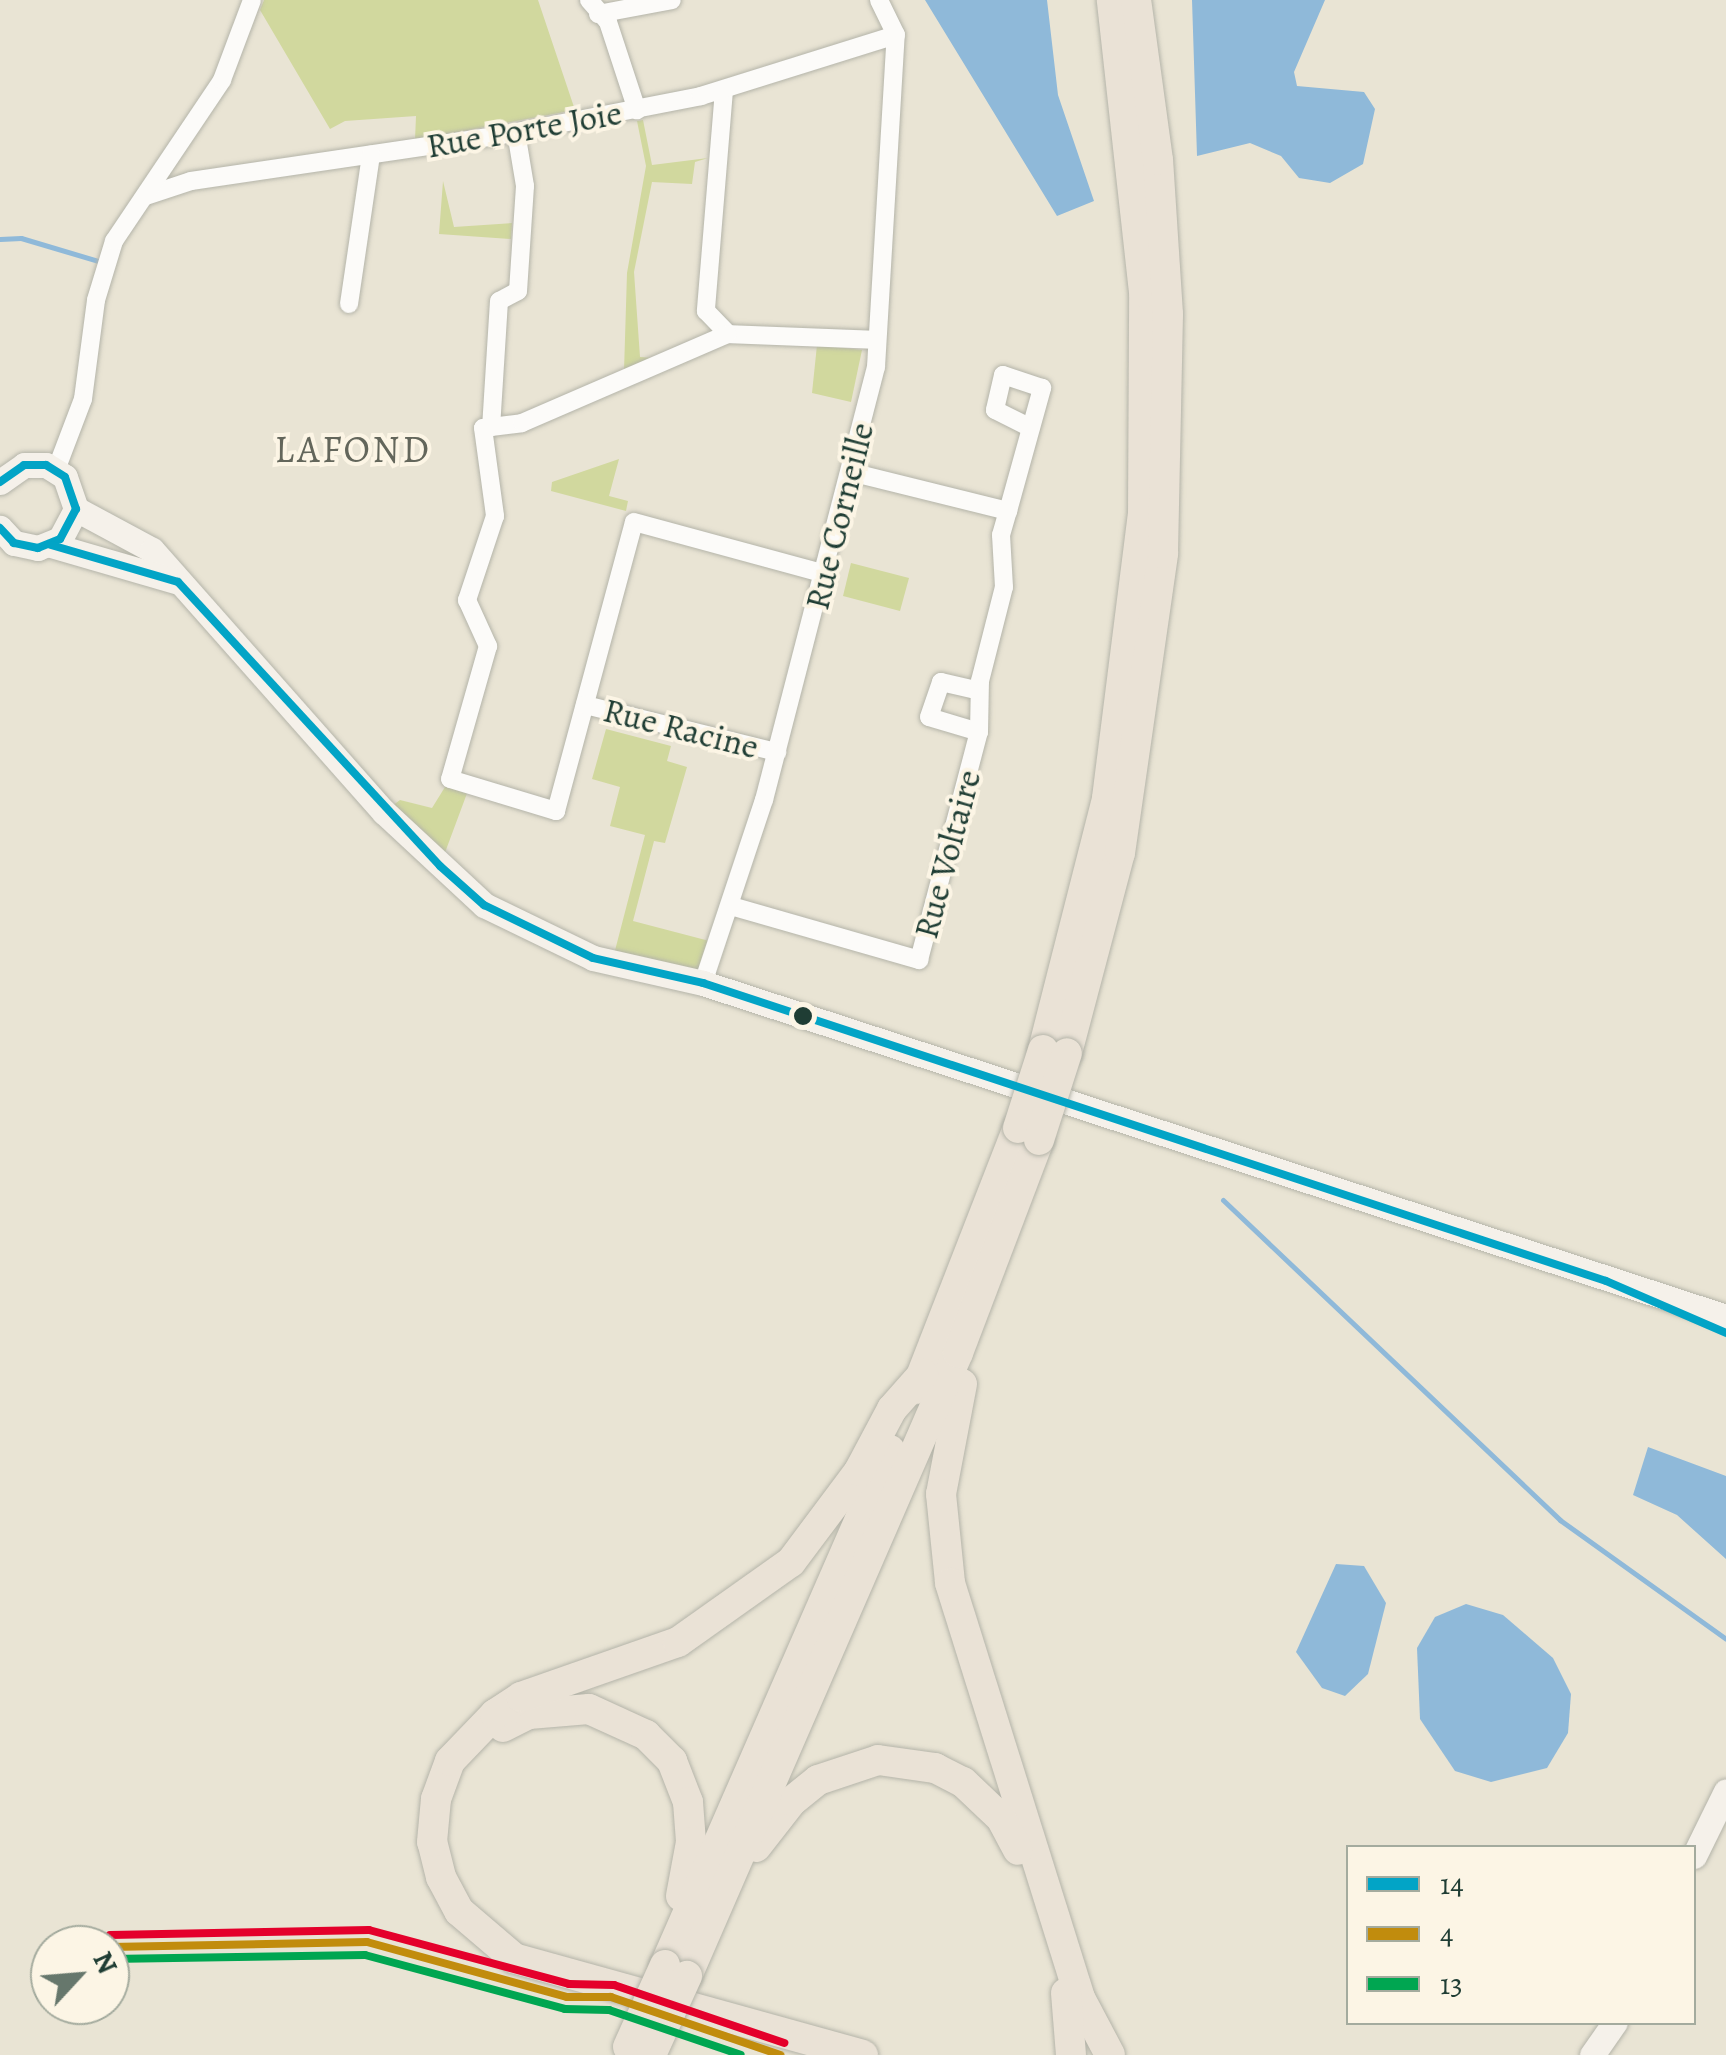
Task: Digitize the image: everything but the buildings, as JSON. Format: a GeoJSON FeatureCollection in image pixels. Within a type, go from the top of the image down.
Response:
{"type":"FeatureCollection","features":[{"type":"Feature","properties":{"kind":"highway"},"geometry":{"type":"LineString","coordinates":[[1055,1051],[1107,798],[1143,512],[1144,292],[1112,0]]}},
{"type":"Feature","properties":{"kind":"highway"},"geometry":{"type":"LineString","coordinates":[[1110,2055],[1080,1998],[958,1617],[944,1549],[944,1456],[1028,1134],[1136,768],[1163,553],[1168,314],[1158,160],[1136,0]]}},
{"type":"Feature","properties":{"kind":"highway"},"geometry":{"type":"LineString","coordinates":[[634,2052],[676,1970],[923,1374],[1028,1134]]}},
{"type":"Feature","properties":{"kind":"highway"},"geometry":{"type":"LineString","coordinates":[[712,1918],[1001,1248]]}},
{"type":"Feature","properties":{"kind":"highway"},"geometry":{"type":"LineString","coordinates":[[863,2055],[514,1958],[458,1911],[432,1842],[436,1799],[450,1760],[470,1735],[521,1697],[678,1642],[792,1562],[859,1470],[892,1409],[923,1374]]}},
{"type":"Feature","properties":{"kind":"highway"},"geometry":{"type":"LineString","coordinates":[[573,1973],[496,1926],[457,1874],[448,1843],[450,1806],[479,1748],[529,1714],[559,1709],[614,1717],[646,1734],[672,1761],[688,1802],[691,1842],[676,1970]]}},
{"type":"Feature","properties":{"kind":"highway"},"geometry":{"type":"LineString","coordinates":[[676,1970],[773,1822],[818,1780],[878,1760],[935,1768],[983,1797],[1016,1844],[1067,1996],[1071,2055]]}},
{"type":"Feature","properties":{"kind":"main road"},"geometry":{"type":"LineString","coordinates":[[4,466],[35,464],[56,470],[72,487],[76,510],[68,531],[50,545]]}},
{"type":"Feature","properties":{"kind":"main road"},"geometry":{"type":"LineString","coordinates":[[76,510],[152,550],[384,812],[484,905],[594,958],[703,983],[1606,1281],[1726,1317]]}},
{"type":"Feature","properties":{"kind":"main road"},"geometry":{"type":"LineString","coordinates":[[1,534],[26,547],[50,545],[178,582]]}},
{"type":"Feature","properties":{"kind":"main road"},"geometry":{"type":"LineString","coordinates":[[1606,1281],[1726,1333]]}},
{"type":"Feature","properties":{"kind":"main road"},"geometry":{"type":"LineString","coordinates":[[1696,1852],[1726,1792]]}},
{"type":"Feature","properties":{"kind":"street"},"geometry":{"type":"LineString","coordinates":[[56,470],[83,399],[96,300],[114,241],[222,80],[252,0]]}},
{"type":"Feature","properties":{"kind":"street"},"geometry":{"type":"LineString","coordinates":[[594,7],[672,0]]}},
{"type":"Feature","properties":{"kind":"street"},"geometry":{"type":"LineString","coordinates":[[879,0],[896,35]]}},
{"type":"Feature","properties":{"kind":"street"},"geometry":{"type":"LineString","coordinates":[[594,7],[608,22],[637,110]]}},
{"type":"Feature","properties":{"kind":"street","name":"Rue Porte Joie"},"geometry":{"type":"LineString","coordinates":[[146,196],[191,181],[637,110],[724,90],[896,35]]}},
{"type":"Feature","properties":{"kind":"street","name":"Rue Corneille"},"geometry":{"type":"LineString","coordinates":[[703,983],[777,752],[825,574],[878,340],[896,35]]}},
{"type":"Feature","properties":{"kind":"street"},"geometry":{"type":"LineString","coordinates":[[704,344],[724,90]]}},
{"type":"Feature","properties":{"kind":"street"},"geometry":{"type":"LineString","coordinates":[[516,132],[524,186],[518,290],[500,302],[491,427],[522,424],[728,334],[878,340]]}},
{"type":"Feature","properties":{"kind":"street"},"geometry":{"type":"LineString","coordinates":[[349,304],[371,155]]}},
{"type":"Feature","properties":{"kind":"street"},"geometry":{"type":"LineString","coordinates":[[706,312],[728,334]]}},
{"type":"Feature","properties":{"kind":"street","name":"Rue Racine"},"geometry":{"type":"LineString","coordinates":[[491,427],[483,428],[495,516],[466,600],[488,646],[450,780],[556,812],[634,522],[825,574]]}},
{"type":"Feature","properties":{"kind":"street","name":"Rue Voltaire"},"geometry":{"type":"LineString","coordinates":[[730,906],[919,960],[979,732],[980,691],[1004,586],[1001,535],[1031,428]]}},
{"type":"Feature","properties":{"kind":"street"},"geometry":{"type":"LineString","coordinates":[[850,472],[1008,511]]}},
{"type":"Feature","properties":{"kind":"street","name":"Rue Voltaire"},"geometry":{"type":"LineString","coordinates":[[979,732],[928,716],[940,682],[980,691]]}},
{"type":"Feature","properties":{"kind":"street","name":"Rue Racine"},"geometry":{"type":"LineString","coordinates":[[585,705],[777,752]]}},
{"type":"Feature","properties":{"kind":"green space"},"geometry":{"type":"Polygon","coordinates":[[[264,0],[538,0],[575,110],[415,140],[416,116],[345,121],[330,129],[260,10],[264,0]]]}},
{"type":"Feature","properties":{"kind":"green space"},"geometry":{"type":"Polygon","coordinates":[[[643,120],[652,165],[708,158],[695,162],[692,184],[652,182],[634,272],[640,357],[653,358],[624,371],[627,273],[646,166],[637,121],[643,120]]]}},
{"type":"Feature","properties":{"kind":"green space"},"geometry":{"type":"Polygon","coordinates":[[[443,181],[454,227],[512,223],[511,239],[439,234],[443,181]]]}},
{"type":"Feature","properties":{"kind":"green space"},"geometry":{"type":"Polygon","coordinates":[[[817,345],[862,350],[851,402],[812,393],[817,345]]]}},
{"type":"Feature","properties":{"kind":"green space"},"geometry":{"type":"Polygon","coordinates":[[[619,459],[609,496],[628,501],[626,511],[551,491],[552,482],[619,459]]]}},
{"type":"Feature","properties":{"kind":"green space"},"geometry":{"type":"Polygon","coordinates":[[[851,563],[909,578],[900,611],[843,596],[851,563]]]}},
{"type":"Feature","properties":{"kind":"green space"},"geometry":{"type":"Polygon","coordinates":[[[606,729],[671,746],[667,761],[687,767],[665,843],[654,841],[633,921],[717,943],[703,983],[612,962],[645,835],[610,826],[620,787],[592,779],[606,729]]]}},
{"type":"Feature","properties":{"kind":"green space"},"geometry":{"type":"Polygon","coordinates":[[[450,779],[469,788],[440,866],[384,812],[400,800],[432,808],[450,779]]]}},
{"type":"Feature","properties":{"kind":"water"},"geometry":{"type":"Polygon","coordinates":[[[925,0],[1047,0],[1058,95],[1094,201],[1057,216],[925,0]]]}},
{"type":"Feature","properties":{"kind":"water"},"geometry":{"type":"Polygon","coordinates":[[[1192,0],[1325,0],[1294,72],[1297,86],[1364,92],[1375,109],[1363,164],[1330,183],[1299,178],[1281,156],[1250,143],[1197,156],[1192,0]]]}},
{"type":"Feature","properties":{"kind":"water"},"geometry":{"type":"Polygon","coordinates":[[[1648,1447],[1726,1476],[1726,1559],[1677,1515],[1633,1495],[1648,1447]]]}},
{"type":"Feature","properties":{"kind":"water"},"geometry":{"type":"Polygon","coordinates":[[[1336,1564],[1364,1566],[1386,1603],[1368,1674],[1345,1696],[1322,1688],[1296,1652],[1336,1564]]]}},
{"type":"Feature","properties":{"kind":"water"},"geometry":{"type":"Polygon","coordinates":[[[1466,1604],[1503,1615],[1553,1658],[1571,1694],[1568,1733],[1547,1768],[1491,1782],[1455,1771],[1420,1719],[1417,1648],[1435,1617],[1466,1604]]]}},
{"type":"Feature","properties":{"kind":"waterway"},"geometry":{"type":"LineString","coordinates":[[0,239],[21,238],[105,263]]}},
{"type":"Feature","properties":{"kind":"waterway"},"geometry":{"type":"LineString","coordinates":[[1223,1200],[1560,1520],[1726,1639]]}},
{"type":"Feature","properties":{"kind":"transit line","name":"14"},"geometry":{"type":"LineString","coordinates":[[0,482],[24,465],[46,465],[65,477],[76,509],[60,539],[38,548],[14,543],[0,528]]}},
{"type":"Feature","properties":{"kind":"transit line","name":"14"},"geometry":{"type":"LineString","coordinates":[[51,545],[178,582],[440,866],[484,905],[593,958],[703,983],[1606,1281],[1726,1333]]}},
{"type":"Feature","properties":{"kind":"transit line"},"geometry":{"type":"LineString","coordinates":[[130,1935],[369,1930],[569,1984],[614,1985],[784,2043]]}},
{"type":"Feature","properties":{"kind":"transit line","name":"4"},"geometry":{"type":"LineString","coordinates":[[130,1947],[367,1942],[567,1997],[611,1997],[780,2055]]}},
{"type":"Feature","properties":{"kind":"transit line","name":"13"},"geometry":{"type":"LineString","coordinates":[[130,1959],[365,1955],[565,2009],[609,2010],[741,2055]]}},
{"type":"Feature","properties":{"kind":"district","name":"LAFOND"},"geometry":{"type":"Point","coordinates":[353,450]}}]}
